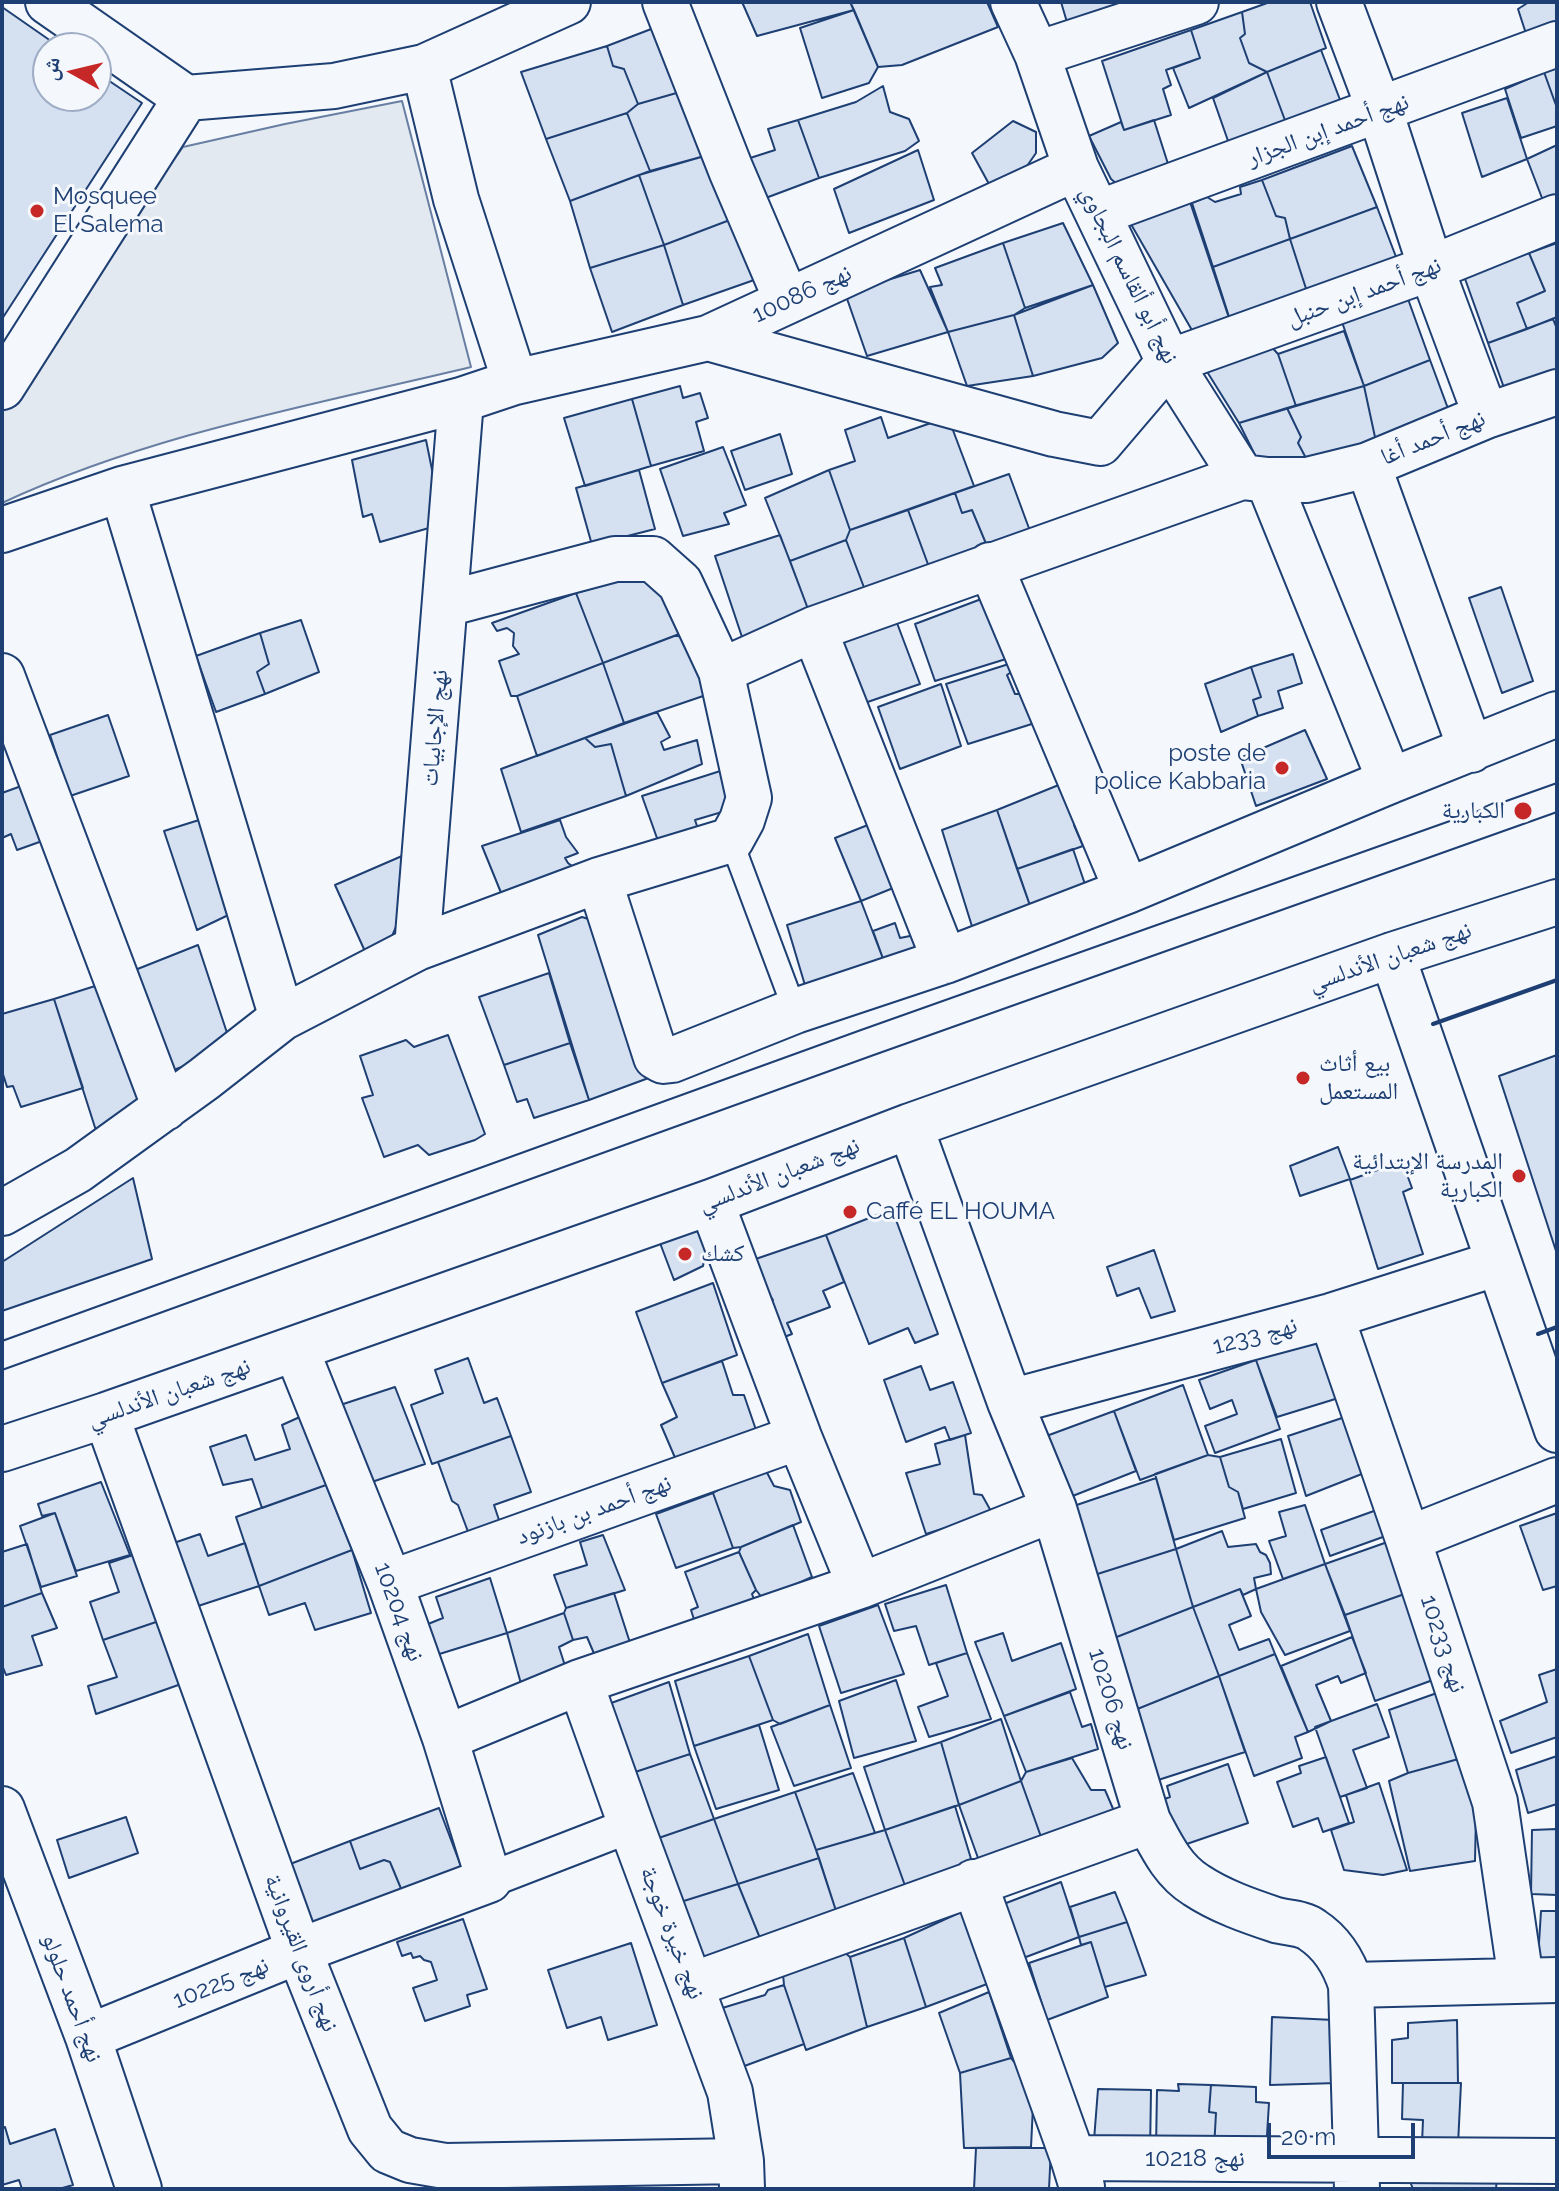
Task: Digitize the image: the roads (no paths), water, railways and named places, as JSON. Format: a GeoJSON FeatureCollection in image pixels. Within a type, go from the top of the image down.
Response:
{"type":"FeatureCollection","features":[{"type":"Feature","properties":{"kind":"street"},"geometry":{"type":"LineString","coordinates":[[48,2],[186,98],[334,86],[424,67],[568,2]]}},
{"type":"Feature","properties":{"kind":"street"},"geometry":{"type":"LineString","coordinates":[[665,2],[787,301]]}},
{"type":"Feature","properties":{"kind":"street","name":"نهج أبو ألقاسم البجاوي"},"geometry":{"type":"LineString","coordinates":[[1013,2],[1037,54],[1076,168],[1169,362],[1272,479],[1390,781]]}},
{"type":"Feature","properties":{"kind":"street"},"geometry":{"type":"LineString","coordinates":[[1037,54],[1196,2]]}},
{"type":"Feature","properties":{"kind":"street"},"geometry":{"type":"LineString","coordinates":[[1339,2],[1486,416]]}},
{"type":"Feature","properties":{"kind":"street","name":"نهج أحمد إبن الجزار"},"geometry":{"type":"LineString","coordinates":[[1098,213],[1557,44]]}},
{"type":"Feature","properties":{"kind":"street"},"geometry":{"type":"LineString","coordinates":[[2,530],[122,489],[461,400],[515,382],[456,199],[424,67]]}},
{"type":"Feature","properties":{"kind":"street"},"geometry":{"type":"LineString","coordinates":[[2,387],[186,98]]}},
{"type":"Feature","properties":{"kind":"street","name":"نهج 10086"},"geometry":{"type":"LineString","coordinates":[[515,382],[708,338],[1076,168]]}},
{"type":"Feature","properties":{"kind":"street","name":"نهج أحمد إبن حنبل"},"geometry":{"type":"LineString","coordinates":[[1169,362],[1431,268],[1557,217]]}},
{"type":"Feature","properties":{"kind":"street"},"geometry":{"type":"LineString","coordinates":[[708,338],[1054,434],[1100,443],[1169,362]]}},
{"type":"Feature","properties":{"kind":"street","name":"نهج أحمد أغا"},"geometry":{"type":"LineString","coordinates":[[721,671],[814,629],[990,565],[1272,479],[1368,465],[1486,416],[1557,392]]}},
{"type":"Feature","properties":{"kind":"street","name":"نهج الإجابيات"},"geometry":{"type":"LineString","coordinates":[[417,948],[461,400]]}},
{"type":"Feature","properties":{"kind":"street"},"geometry":{"type":"LineString","coordinates":[[1368,465],[1471,750]]}},
{"type":"Feature","properties":{"kind":"street"},"geometry":{"type":"LineString","coordinates":[[122,489],[282,1018]]}},
{"type":"Feature","properties":{"kind":"street"},"geometry":{"type":"LineString","coordinates":[[2,1213],[78,1170],[282,1018],[417,948],[599,880],[731,840],[749,798],[721,671],[680,583],[653,559],[615,559],[446,604]]}},
{"type":"Feature","properties":{"kind":"street"},"geometry":{"type":"LineString","coordinates":[[990,565],[1127,891]]}},
{"type":"Feature","properties":{"kind":"street"},"geometry":{"type":"LineString","coordinates":[[814,629],[945,961]]}},
{"type":"Feature","properties":{"kind":"street"},"geometry":{"type":"LineString","coordinates":[[2,676],[165,1108]]}},
{"type":"Feature","properties":{"kind":"street"},"geometry":{"type":"LineString","coordinates":[[599,880],[656,1057],[663,1061],[672,1060],[795,1011],[945,961],[1127,891],[1557,714]]}},
{"type":"Feature","properties":{"kind":"street","name":"نهج شعبان الأندلسي"},"geometry":{"type":"LineString","coordinates":[[2,1449],[711,1202],[910,1126],[1392,955],[1557,902]]}},
{"type":"Feature","properties":{"kind":"street"},"geometry":{"type":"LineString","coordinates":[[1392,955],[1557,1430]]}},
{"type":"Feature","properties":{"kind":"street","name":"نهج 10206"},"geometry":{"type":"LineString","coordinates":[[910,1126],[1010,1402],[1054,1509],[1148,1821],[1168,1859],[1194,1884],[1228,1902],[1279,1921],[1310,1928],[1344,1963],[1351,1985],[1357,2175]]}},
{"type":"Feature","properties":{"kind":"street"},"geometry":{"type":"LineString","coordinates":[[711,1202],[799,1437],[860,1586]]}},
{"type":"Feature","properties":{"kind":"street","name":"نهج 1233"},"geometry":{"type":"LineString","coordinates":[[1010,1402],[1331,1316],[1498,1263]]}},
{"type":"Feature","properties":{"kind":"street","name":"نهج 10233"},"geometry":{"type":"LineString","coordinates":[[1331,1316],[1495,1802],[1539,1980]]}},
{"type":"Feature","properties":{"kind":"street","name":"نهج 10204"},"geometry":{"type":"LineString","coordinates":[[296,1349],[390,1583],[445,1738],[489,1880]]}},
{"type":"Feature","properties":{"kind":"street","name":"نهج أروى القيروانية"},"geometry":{"type":"LineString","coordinates":[[106,1415],[299,1951],[370,2129],[388,2151],[410,2160],[445,2166],[742,2175]]}},
{"type":"Feature","properties":{"kind":"street","name":"نهج أحمد بن بازنود"},"geometry":{"type":"LineString","coordinates":[[390,1583],[799,1437]]}},
{"type":"Feature","properties":{"kind":"street"},"geometry":{"type":"LineString","coordinates":[[1408,1539],[1557,1480]]}},
{"type":"Feature","properties":{"kind":"street"},"geometry":{"type":"LineString","coordinates":[[445,1738],[580,1682],[860,1586],[1054,1509]]}},
{"type":"Feature","properties":{"kind":"street","name":"نهج خيرة خوجة"},"geometry":{"type":"LineString","coordinates":[[580,1682],[730,2092],[742,2175]]}},
{"type":"Feature","properties":{"kind":"street","name":"نهج أحمد حلولو"},"geometry":{"type":"LineString","coordinates":[[2,1809],[88,2037],[139,2189]]}},
{"type":"Feature","properties":{"kind":"street"},"geometry":{"type":"LineString","coordinates":[[692,1985],[1148,1821]]}},
{"type":"Feature","properties":{"kind":"street"},"geometry":{"type":"LineString","coordinates":[[489,1880],[631,1825]]}},
{"type":"Feature","properties":{"kind":"street","name":"نهج 10225"},"geometry":{"type":"LineString","coordinates":[[88,2037],[299,1951],[489,1880]]}},
{"type":"Feature","properties":{"kind":"street"},"geometry":{"type":"LineString","coordinates":[[974,1882],[1078,2174]]}},
{"type":"Feature","properties":{"kind":"street"},"geometry":{"type":"LineString","coordinates":[[1351,1985],[1539,1980]]}},
{"type":"Feature","properties":{"kind":"street","name":"نهج 10218"},"geometry":{"type":"LineString","coordinates":[[1078,2174],[1357,2175],[1557,2161]]}},
{"type":"Feature","properties":{"kind":"lane"},"geometry":{"type":"LineString","coordinates":[[731,840],[795,1011]]}},
{"type":"Feature","properties":{"kind":"tram line"},"geometry":{"type":"LineString","coordinates":[[2,1341],[861,1030],[1557,783]]}},
{"type":"Feature","properties":{"kind":"tram line"},"geometry":{"type":"LineString","coordinates":[[2,1370],[1557,812]]}},
{"type":"Feature","properties":{"kind":"place","name":"Mosquee El Salema"},"geometry":{"type":"Point","coordinates":[37,211]}},
{"type":"Feature","properties":{"kind":"place","name":"poste de police Kabbaria"},"geometry":{"type":"Point","coordinates":[1282,768]}},
{"type":"Feature","properties":{"kind":"place","name":"الكبارية"},"geometry":{"type":"Point","coordinates":[1523,811]}},
{"type":"Feature","properties":{"kind":"place","name":"بيع أثاث المستعمل"},"geometry":{"type":"Point","coordinates":[1303,1078]}},
{"type":"Feature","properties":{"kind":"place","name":"المدرسة الإبتدائية الكبارية"},"geometry":{"type":"Point","coordinates":[1519,1176]}},
{"type":"Feature","properties":{"kind":"place","name":"Caffé EL HOUMA"},"geometry":{"type":"Point","coordinates":[850,1212]}},
{"type":"Feature","properties":{"kind":"place","name":"كشك"},"geometry":{"type":"Point","coordinates":[685,1254]}}]}
